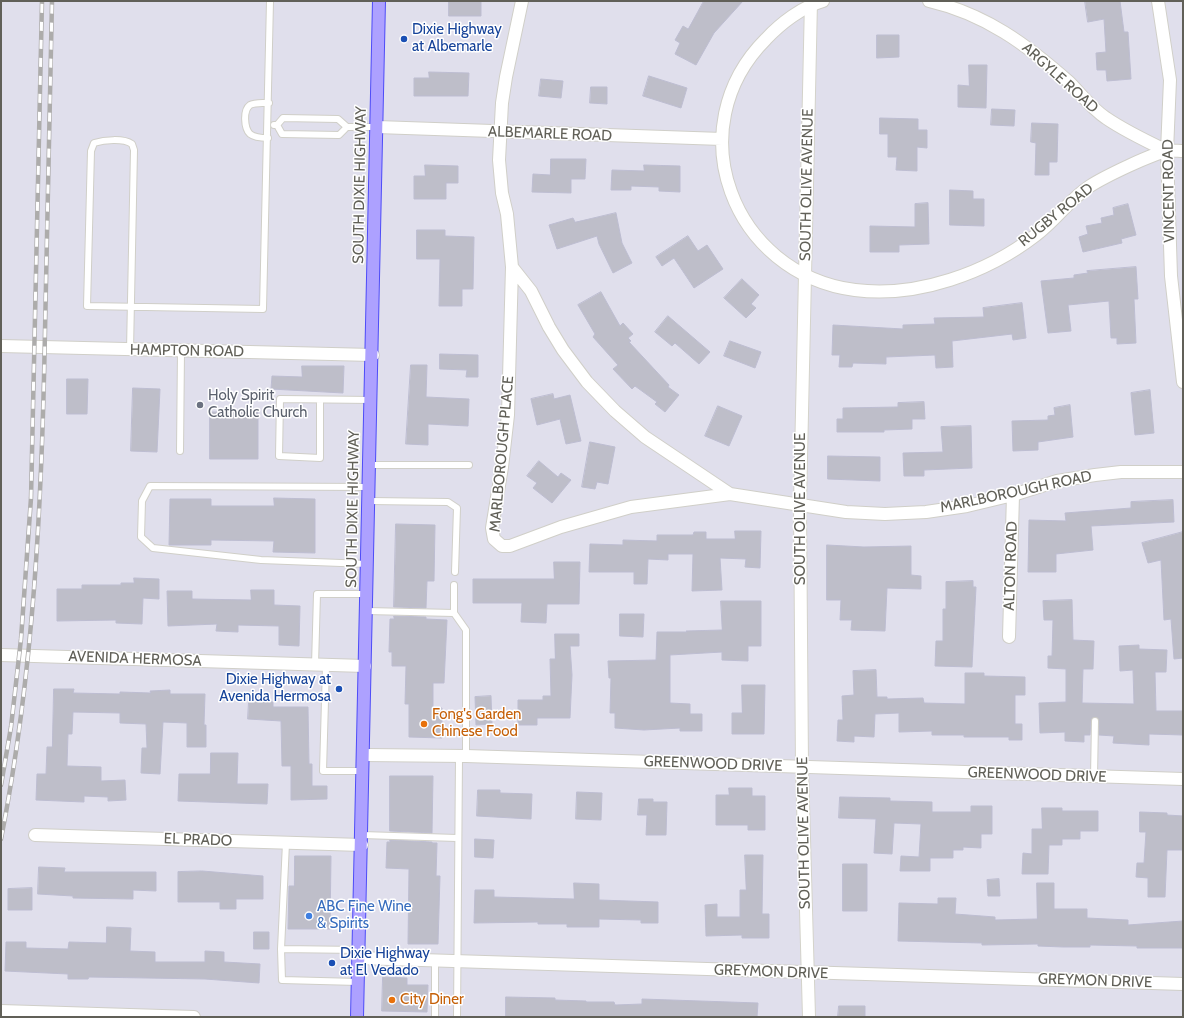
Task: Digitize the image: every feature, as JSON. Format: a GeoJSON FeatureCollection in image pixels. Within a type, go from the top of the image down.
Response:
{"type":"FeatureCollection","features":[{"type":"Feature","properties":{"kind":"main road","name":"SOUTH DIXIE HIGHWAY"},"geometry":{"type":"LineString","coordinates":[[357,1017],[370,501],[379,1]]}},
{"type":"Feature","properties":{"kind":"street"},"geometry":{"type":"LineString","coordinates":[[512,267],[507,214],[500,180],[500,132],[506,77],[522,1]]}},
{"type":"Feature","properties":{"kind":"street","name":"ARGYLE ROAD"},"geometry":{"type":"LineString","coordinates":[[929,1],[969,13],[1019,40],[1036,53],[1104,117],[1128,132],[1167,151]]}},
{"type":"Feature","properties":{"kind":"street","name":"VINCENT ROAD"},"geometry":{"type":"LineString","coordinates":[[1158,1],[1170,80],[1167,151],[1171,276],[1183,382]]}},
{"type":"Feature","properties":{"kind":"street","name":"RUGBY ROAD"},"geometry":{"type":"LineString","coordinates":[[815,2],[774,31],[758,47],[745,65],[734,85],[727,106],[722,139],[723,162],[728,184],[736,205],[747,225],[761,243],[777,258],[805,276],[829,285],[856,290],[910,289],[949,279],[974,270],[1004,255],[1036,235],[1089,187],[1167,151]]}},
{"type":"Feature","properties":{"kind":"street","name":"SOUTH OLIVE AVENUE"},"geometry":{"type":"LineString","coordinates":[[809,1017],[802,767],[800,504],[805,276],[815,2]]}},
{"type":"Feature","properties":{"kind":"street","name":"ALBEMARLE ROAD"},"geometry":{"type":"LineString","coordinates":[[377,127],[722,139]]}},
{"type":"Feature","properties":{"kind":"street"},"geometry":{"type":"LineString","coordinates":[[1167,151],[1183,151]]}},
{"type":"Feature","properties":{"kind":"street","name":"MARLBOROUGH PLACE"},"geometry":{"type":"LineString","coordinates":[[512,267],[508,415],[502,467],[492,528],[494,539],[502,546],[510,546],[561,527],[631,507],[730,494]]}},
{"type":"Feature","properties":{"kind":"street","name":"MARLBOROUGH ROAD"},"geometry":{"type":"LineString","coordinates":[[512,267],[531,291],[549,327],[563,350],[587,382],[615,411],[645,437],[730,494],[800,504],[817,509],[838,512],[885,514],[926,512],[967,506],[1013,495],[1057,482],[1095,475],[1121,472],[1183,472]]}},
{"type":"Feature","properties":{"kind":"street","name":"HAMPTON ROAD"},"geometry":{"type":"LineString","coordinates":[[1,346],[373,355]]}},
{"type":"Feature","properties":{"kind":"street","name":"ALTON ROAD"},"geometry":{"type":"LineString","coordinates":[[1009,637],[1013,495]]}},
{"type":"Feature","properties":{"kind":"street","name":"AVENIDA HERMOSA"},"geometry":{"type":"LineString","coordinates":[[1,655],[321,666],[366,666]]}},
{"type":"Feature","properties":{"kind":"street","name":"GREENWOOD DRIVE"},"geometry":{"type":"LineString","coordinates":[[364,755],[802,767],[1183,780]]}},
{"type":"Feature","properties":{"kind":"street","name":"EL PRADO"},"geometry":{"type":"LineString","coordinates":[[35,835],[286,843],[362,840]]}},
{"type":"Feature","properties":{"kind":"street","name":"GREYMON DRIVE"},"geometry":{"type":"LineString","coordinates":[[359,954],[457,962],[1183,984]]}},
{"type":"Feature","properties":{"kind":"street"},"geometry":{"type":"LineString","coordinates":[[1,1011],[194,1017]]}},
{"type":"Feature","properties":{"kind":"lane"},"geometry":{"type":"LineString","coordinates":[[130,350],[131,307],[134,150],[132,144],[128,141],[101,141],[94,143],[91,151],[87,306],[131,307],[263,309],[269,125],[270,1]]}},
{"type":"Feature","properties":{"kind":"lane"},"geometry":{"type":"LineString","coordinates":[[268,138],[258,138],[250,134],[246,125],[246,110],[250,105],[255,103],[269,103]]}},
{"type":"Feature","properties":{"kind":"lane"},"geometry":{"type":"LineString","coordinates":[[269,125],[277,125],[284,118],[338,119],[347,127],[377,127]]}},
{"type":"Feature","properties":{"kind":"lane"},"geometry":{"type":"LineString","coordinates":[[277,125],[282,134],[339,135],[347,127]]}},
{"type":"Feature","properties":{"kind":"lane"},"geometry":{"type":"LineString","coordinates":[[180,451],[181,351]]}},
{"type":"Feature","properties":{"kind":"lane"},"geometry":{"type":"LineString","coordinates":[[320,400],[320,458],[279,456],[280,398],[372,400]]}},
{"type":"Feature","properties":{"kind":"lane"},"geometry":{"type":"LineString","coordinates":[[370,465],[470,465]]}},
{"type":"Feature","properties":{"kind":"lane"},"geometry":{"type":"LineString","coordinates":[[368,564],[261,560],[153,548],[141,536],[140,523],[142,501],[150,486],[370,487]]}},
{"type":"Feature","properties":{"kind":"lane"},"geometry":{"type":"LineString","coordinates":[[370,501],[448,502],[457,508],[454,572]]}},
{"type":"Feature","properties":{"kind":"lane"},"geometry":{"type":"LineString","coordinates":[[454,584],[454,613],[466,630],[463,757],[457,838],[457,1017]]}},
{"type":"Feature","properties":{"kind":"lane"},"geometry":{"type":"LineString","coordinates":[[363,771],[323,771],[321,666],[317,594],[367,594]]}},
{"type":"Feature","properties":{"kind":"lane"},"geometry":{"type":"LineString","coordinates":[[367,611],[454,613]]}},
{"type":"Feature","properties":{"kind":"lane"},"geometry":{"type":"LineString","coordinates":[[1094,777],[1095,721]]}},
{"type":"Feature","properties":{"kind":"lane"},"geometry":{"type":"LineString","coordinates":[[362,840],[457,838]]}},
{"type":"Feature","properties":{"kind":"lane"},"geometry":{"type":"LineString","coordinates":[[286,843],[281,949],[282,980],[358,982]]}},
{"type":"Feature","properties":{"kind":"lane"},"geometry":{"type":"LineString","coordinates":[[281,949],[359,954]]}},
{"type":"Feature","properties":{"kind":"lane"},"geometry":{"type":"LineString","coordinates":[[435,961],[435,1017]]}},
{"type":"Feature","properties":{"kind":"building"},"geometry":{"type":"Polygon","coordinates":[[[449,1],[481,1],[481,16],[449,16],[449,1]]]}},
{"type":"Feature","properties":{"kind":"building"},"geometry":{"type":"Polygon","coordinates":[[[704,1],[743,1],[714,33],[696,65],[675,54],[680,43],[675,40],[683,26],[688,29],[704,1]]]}},
{"type":"Feature","properties":{"kind":"building"},"geometry":{"type":"Polygon","coordinates":[[[1085,1],[1120,1],[1124,32],[1128,32],[1131,79],[1107,81],[1106,70],[1097,70],[1096,53],[1106,52],[1104,19],[1088,22],[1085,1]]]}},
{"type":"Feature","properties":{"kind":"building"},"geometry":{"type":"Polygon","coordinates":[[[877,35],[899,35],[899,57],[877,58],[877,35]]]}},
{"type":"Feature","properties":{"kind":"building"},"geometry":{"type":"Polygon","coordinates":[[[969,65],[987,65],[986,108],[958,107],[958,85],[969,86],[969,65]]]}},
{"type":"Feature","properties":{"kind":"building"},"geometry":{"type":"Polygon","coordinates":[[[429,72],[469,73],[468,96],[414,96],[414,78],[429,78],[429,72]]]}},
{"type":"Feature","properties":{"kind":"building"},"geometry":{"type":"Polygon","coordinates":[[[649,76],[687,88],[681,108],[643,96],[649,76]]]}},
{"type":"Feature","properties":{"kind":"building"},"geometry":{"type":"Polygon","coordinates":[[[541,79],[563,81],[561,98],[539,96],[541,79]]]}},
{"type":"Feature","properties":{"kind":"building"},"geometry":{"type":"Polygon","coordinates":[[[591,87],[607,87],[607,104],[590,103],[591,87]]]}},
{"type":"Feature","properties":{"kind":"building"},"geometry":{"type":"Polygon","coordinates":[[[992,109],[1015,110],[1014,126],[991,125],[992,109]]]}},
{"type":"Feature","properties":{"kind":"building"},"geometry":{"type":"Polygon","coordinates":[[[880,118],[918,119],[918,130],[927,130],[927,148],[917,147],[917,171],[896,170],[897,157],[888,157],[888,134],[880,134],[880,118]]]}},
{"type":"Feature","properties":{"kind":"building"},"geometry":{"type":"Polygon","coordinates":[[[1032,123],[1058,124],[1057,162],[1049,162],[1049,175],[1035,175],[1036,143],[1031,142],[1032,123]]]}},
{"type":"Feature","properties":{"kind":"building"},"geometry":{"type":"Polygon","coordinates":[[[551,159],[586,159],[585,179],[571,179],[571,193],[532,192],[533,174],[550,175],[551,159]]]}},
{"type":"Feature","properties":{"kind":"building"},"geometry":{"type":"Polygon","coordinates":[[[425,165],[458,166],[458,183],[446,183],[446,199],[414,199],[414,176],[425,176],[425,165]]]}},
{"type":"Feature","properties":{"kind":"building"},"geometry":{"type":"Polygon","coordinates":[[[644,165],[680,166],[680,192],[659,191],[659,187],[631,186],[631,190],[611,190],[612,170],[644,171],[644,165]]]}},
{"type":"Feature","properties":{"kind":"building"},"geometry":{"type":"Polygon","coordinates":[[[950,190],[973,191],[973,199],[984,199],[984,226],[950,225],[950,190]]]}},
{"type":"Feature","properties":{"kind":"building"},"geometry":{"type":"Polygon","coordinates":[[[928,203],[929,244],[899,245],[899,252],[870,252],[870,226],[915,227],[915,204],[928,203]]]}},
{"type":"Feature","properties":{"kind":"building"},"geometry":{"type":"Polygon","coordinates":[[[1128,204],[1136,235],[1121,239],[1122,243],[1083,252],[1079,237],[1088,234],[1086,226],[1102,223],[1101,218],[1114,215],[1113,208],[1128,204]]]}},
{"type":"Feature","properties":{"kind":"building"},"geometry":{"type":"Polygon","coordinates":[[[616,213],[622,243],[632,263],[613,273],[599,244],[597,236],[557,249],[549,225],[573,218],[575,222],[616,213]]]}},
{"type":"Feature","properties":{"kind":"building"},"geometry":{"type":"Polygon","coordinates":[[[417,230],[445,230],[445,236],[474,237],[473,289],[462,289],[462,306],[439,306],[440,259],[417,259],[417,230]]]}},
{"type":"Feature","properties":{"kind":"building"},"geometry":{"type":"Polygon","coordinates":[[[688,236],[698,251],[707,245],[723,269],[694,288],[674,258],[662,266],[656,257],[688,236]]]}},
{"type":"Feature","properties":{"kind":"building"},"geometry":{"type":"Polygon","coordinates":[[[1136,267],[1138,299],[1134,299],[1136,343],[1117,344],[1117,338],[1111,338],[1109,301],[1068,305],[1071,331],[1048,333],[1041,281],[1074,278],[1074,275],[1088,273],[1087,271],[1136,267]]]}},
{"type":"Feature","properties":{"kind":"building"},"geometry":{"type":"Polygon","coordinates":[[[742,279],[759,295],[751,304],[756,308],[746,318],[724,298],[742,279]]]}},
{"type":"Feature","properties":{"kind":"building"},"geometry":{"type":"Polygon","coordinates":[[[601,292],[620,326],[623,323],[633,334],[628,338],[631,341],[629,342],[669,385],[668,387],[679,395],[665,412],[655,404],[657,402],[635,386],[632,389],[613,369],[618,365],[593,337],[595,334],[578,305],[601,292]]]}},
{"type":"Feature","properties":{"kind":"building"},"geometry":{"type":"Polygon","coordinates":[[[1022,303],[1026,338],[1013,340],[1012,334],[952,341],[953,367],[936,368],[935,355],[886,357],[886,364],[853,363],[852,367],[839,367],[840,355],[832,355],[833,325],[903,329],[903,325],[935,324],[934,318],[984,317],[983,308],[1022,303]]]}},
{"type":"Feature","properties":{"kind":"building"},"geometry":{"type":"Polygon","coordinates":[[[668,316],[710,352],[699,364],[675,343],[672,346],[655,332],[668,316]]]}},
{"type":"Feature","properties":{"kind":"building"},"geometry":{"type":"Polygon","coordinates":[[[730,341],[761,352],[755,368],[724,356],[730,341]]]}},
{"type":"Feature","properties":{"kind":"building"},"geometry":{"type":"Polygon","coordinates":[[[440,354],[478,355],[478,377],[466,377],[467,370],[440,369],[440,354]]]}},
{"type":"Feature","properties":{"kind":"building"},"geometry":{"type":"Polygon","coordinates":[[[411,365],[427,365],[426,397],[469,399],[468,426],[428,424],[428,445],[406,444],[411,365]]]}},
{"type":"Feature","properties":{"kind":"building"},"geometry":{"type":"Polygon","coordinates":[[[302,366],[344,366],[343,393],[271,389],[272,376],[302,377],[302,366]]]}},
{"type":"Feature","properties":{"kind":"building"},"geometry":{"type":"Polygon","coordinates":[[[67,379],[88,379],[87,414],[67,414],[67,379]]]}},
{"type":"Feature","properties":{"kind":"building"},"geometry":{"type":"Polygon","coordinates":[[[133,388],[160,389],[157,452],[131,451],[133,388]]]}},
{"type":"Feature","properties":{"kind":"building"},"geometry":{"type":"Polygon","coordinates":[[[1150,390],[1154,433],[1135,435],[1131,393],[1150,390]]]}},
{"type":"Feature","properties":{"kind":"building"},"geometry":{"type":"Polygon","coordinates":[[[553,394],[554,399],[570,395],[581,441],[566,444],[560,419],[537,425],[531,399],[553,394]]]}},
{"type":"Feature","properties":{"kind":"building"},"geometry":{"type":"Polygon","coordinates":[[[924,402],[925,419],[912,419],[912,429],[884,430],[884,432],[837,432],[837,419],[843,419],[843,408],[898,407],[898,403],[924,402]]]}},
{"type":"Feature","properties":{"kind":"building"},"geometry":{"type":"Polygon","coordinates":[[[1070,405],[1073,437],[1038,442],[1038,450],[1013,451],[1012,421],[1048,420],[1048,416],[1055,415],[1054,408],[1070,405]]]}},
{"type":"Feature","properties":{"kind":"building"},"geometry":{"type":"Polygon","coordinates":[[[718,406],[742,416],[729,446],[705,436],[718,406]]]}},
{"type":"Feature","properties":{"kind":"building"},"geometry":{"type":"Polygon","coordinates":[[[210,412],[258,412],[258,459],[210,459],[210,412]]]}},
{"type":"Feature","properties":{"kind":"building"},"geometry":{"type":"Polygon","coordinates":[[[971,426],[972,468],[924,470],[924,476],[904,476],[903,453],[943,452],[941,427],[971,426]]]}},
{"type":"Feature","properties":{"kind":"building"},"geometry":{"type":"Polygon","coordinates":[[[590,442],[615,447],[608,484],[597,482],[595,489],[582,487],[590,442]]]}},
{"type":"Feature","properties":{"kind":"building"},"geometry":{"type":"Polygon","coordinates":[[[828,456],[880,457],[880,481],[828,479],[828,456]]]}},
{"type":"Feature","properties":{"kind":"building"},"geometry":{"type":"Polygon","coordinates":[[[539,461],[558,477],[561,473],[571,480],[552,503],[533,488],[537,483],[527,476],[539,461]]]}},
{"type":"Feature","properties":{"kind":"building"},"geometry":{"type":"Polygon","coordinates":[[[274,498],[315,499],[315,553],[273,552],[274,541],[211,540],[211,545],[169,545],[170,499],[211,499],[211,506],[274,506],[274,498]]]}},
{"type":"Feature","properties":{"kind":"building"},"geometry":{"type":"Polygon","coordinates":[[[1173,500],[1174,522],[1091,526],[1093,550],[1056,554],[1056,572],[1028,572],[1029,520],[1066,521],[1065,513],[1131,508],[1131,502],[1173,500]]]}},
{"type":"Feature","properties":{"kind":"building"},"geometry":{"type":"Polygon","coordinates":[[[396,524],[435,525],[434,581],[427,581],[426,608],[394,607],[396,524]]]}},
{"type":"Feature","properties":{"kind":"building"},"geometry":{"type":"Polygon","coordinates":[[[735,531],[761,531],[760,568],[745,567],[746,559],[720,558],[722,590],[692,591],[693,554],[668,554],[668,560],[648,559],[647,584],[634,584],[634,572],[589,572],[590,544],[623,545],[623,540],[657,541],[657,535],[693,535],[694,532],[706,532],[706,539],[735,539],[735,531]]]}},
{"type":"Feature","properties":{"kind":"building"},"geometry":{"type":"Polygon","coordinates":[[[1183,532],[1183,658],[1174,659],[1171,619],[1164,620],[1161,560],[1148,563],[1142,543],[1183,532]]]}},
{"type":"Feature","properties":{"kind":"building"},"geometry":{"type":"Polygon","coordinates":[[[827,545],[864,547],[911,546],[911,575],[921,576],[921,589],[887,588],[885,631],[851,630],[852,620],[840,620],[841,600],[827,600],[827,545]]]}},
{"type":"Feature","properties":{"kind":"building"},"geometry":{"type":"Polygon","coordinates":[[[554,562],[580,562],[579,604],[547,604],[546,623],[521,622],[522,603],[473,603],[473,579],[554,579],[554,562]]]}},
{"type":"Feature","properties":{"kind":"building"},"geometry":{"type":"Polygon","coordinates":[[[134,578],[159,579],[159,599],[143,598],[142,624],[116,623],[116,620],[57,621],[57,589],[82,589],[82,585],[121,585],[121,583],[134,583],[134,578]]]}},
{"type":"Feature","properties":{"kind":"building"},"geometry":{"type":"Polygon","coordinates":[[[973,581],[973,587],[976,587],[972,667],[935,666],[936,641],[943,641],[943,609],[946,609],[946,582],[973,581]]]}},
{"type":"Feature","properties":{"kind":"building"},"geometry":{"type":"Polygon","coordinates":[[[251,590],[274,590],[274,605],[300,606],[299,646],[279,645],[279,626],[238,625],[238,632],[216,631],[217,624],[168,626],[167,591],[192,591],[192,599],[251,600],[251,590]]]}},
{"type":"Feature","properties":{"kind":"building"},"geometry":{"type":"Polygon","coordinates":[[[1072,600],[1073,640],[1094,641],[1093,669],[1083,669],[1082,703],[1134,704],[1133,670],[1120,671],[1119,646],[1139,645],[1139,649],[1167,650],[1166,672],[1155,672],[1156,711],[1183,711],[1183,735],[1149,734],[1149,745],[1113,743],[1114,736],[1099,735],[1099,721],[1095,717],[1091,721],[1090,735],[1084,735],[1084,742],[1065,741],[1065,732],[1040,733],[1039,703],[1066,702],[1066,669],[1048,668],[1048,656],[1052,656],[1053,620],[1044,620],[1043,601],[1072,600]]]}},
{"type":"Feature","properties":{"kind":"building"},"geometry":{"type":"Polygon","coordinates":[[[721,601],[761,601],[761,646],[748,646],[748,661],[722,660],[722,652],[670,655],[670,703],[690,704],[690,714],[702,714],[702,731],[680,731],[680,728],[644,730],[615,728],[615,713],[610,713],[611,678],[609,678],[608,661],[656,660],[657,632],[722,630],[721,601]]]}},
{"type":"Feature","properties":{"kind":"building"},"geometry":{"type":"Polygon","coordinates":[[[620,614],[644,614],[643,637],[620,636],[620,614]]]}},
{"type":"Feature","properties":{"kind":"building"},"geometry":{"type":"Polygon","coordinates":[[[394,616],[426,617],[426,619],[447,620],[444,683],[433,683],[433,708],[442,708],[442,738],[409,737],[409,704],[405,704],[406,666],[392,666],[392,652],[389,652],[390,619],[394,619],[394,616]]]}},
{"type":"Feature","properties":{"kind":"building"},"geometry":{"type":"Polygon","coordinates":[[[555,634],[579,634],[579,646],[570,646],[572,675],[570,718],[537,718],[537,725],[518,725],[518,700],[543,700],[543,696],[551,696],[550,659],[555,659],[555,634]]]}},
{"type":"Feature","properties":{"kind":"building"},"geometry":{"type":"Polygon","coordinates":[[[876,670],[877,697],[887,697],[887,699],[923,698],[924,703],[965,704],[965,673],[984,673],[984,676],[1025,677],[1025,695],[1015,695],[1015,724],[1022,724],[1022,740],[1009,740],[1009,737],[932,735],[932,731],[899,732],[899,713],[875,714],[874,737],[854,736],[854,742],[837,741],[838,720],[843,720],[842,696],[854,695],[853,671],[876,670]]]}},
{"type":"Feature","properties":{"kind":"building"},"geometry":{"type":"Polygon","coordinates":[[[742,685],[765,685],[764,734],[732,734],[732,713],[742,713],[742,685]]]}},
{"type":"Feature","properties":{"kind":"building"},"geometry":{"type":"Polygon","coordinates":[[[54,689],[74,689],[73,693],[120,694],[120,692],[151,693],[150,691],[170,690],[170,694],[205,694],[204,725],[206,725],[206,747],[187,747],[187,723],[163,722],[160,774],[141,773],[142,748],[147,748],[146,724],[120,723],[120,713],[73,712],[72,734],[68,734],[67,766],[101,767],[101,781],[125,780],[126,800],[108,801],[108,797],[84,796],[84,802],[36,800],[37,774],[46,774],[47,747],[52,747],[54,689]]]}},
{"type":"Feature","properties":{"kind":"building"},"geometry":{"type":"Polygon","coordinates":[[[491,696],[492,724],[476,725],[475,697],[491,696]]]}},
{"type":"Feature","properties":{"kind":"building"},"geometry":{"type":"Polygon","coordinates":[[[249,701],[273,702],[273,707],[308,707],[309,764],[312,764],[312,786],[327,786],[327,799],[291,800],[291,766],[282,766],[281,721],[248,719],[249,701]]]}},
{"type":"Feature","properties":{"kind":"building"},"geometry":{"type":"Polygon","coordinates":[[[211,753],[238,753],[237,784],[268,784],[267,804],[178,801],[179,774],[210,774],[211,753]]]}},
{"type":"Feature","properties":{"kind":"building"},"geometry":{"type":"Polygon","coordinates":[[[390,776],[433,776],[432,833],[390,831],[390,776]]]}},
{"type":"Feature","properties":{"kind":"building"},"geometry":{"type":"Polygon","coordinates":[[[729,788],[752,788],[752,796],[765,796],[765,830],[748,830],[748,825],[716,825],[716,795],[729,795],[729,788]]]}},
{"type":"Feature","properties":{"kind":"building"},"geometry":{"type":"Polygon","coordinates":[[[478,790],[500,790],[500,793],[532,794],[531,819],[477,816],[478,790]]]}},
{"type":"Feature","properties":{"kind":"building"},"geometry":{"type":"Polygon","coordinates":[[[577,792],[602,793],[601,820],[576,819],[577,792]]]}},
{"type":"Feature","properties":{"kind":"building"},"geometry":{"type":"Polygon","coordinates":[[[840,797],[890,798],[890,801],[932,802],[932,812],[971,812],[971,806],[992,806],[992,834],[981,834],[981,848],[963,847],[963,850],[953,850],[953,858],[930,858],[930,871],[900,871],[901,856],[919,857],[921,824],[894,823],[892,854],[874,853],[876,819],[839,818],[840,797]]]}},
{"type":"Feature","properties":{"kind":"building"},"geometry":{"type":"Polygon","coordinates":[[[639,799],[653,799],[653,802],[667,802],[666,835],[646,835],[647,815],[638,815],[639,799]]]}},
{"type":"Feature","properties":{"kind":"building"},"geometry":{"type":"Polygon","coordinates":[[[1042,808],[1062,808],[1062,811],[1098,811],[1098,831],[1080,831],[1080,839],[1062,839],[1062,845],[1049,845],[1048,874],[1022,874],[1023,853],[1032,854],[1032,829],[1042,829],[1042,808]]]}},
{"type":"Feature","properties":{"kind":"building"},"geometry":{"type":"Polygon","coordinates":[[[1140,812],[1167,813],[1167,815],[1183,816],[1183,850],[1167,850],[1165,897],[1148,897],[1148,878],[1136,877],[1137,863],[1144,863],[1146,832],[1140,832],[1140,812]]]}},
{"type":"Feature","properties":{"kind":"building"},"geometry":{"type":"Polygon","coordinates":[[[475,839],[494,840],[493,858],[475,857],[475,839]]]}},
{"type":"Feature","properties":{"kind":"building"},"geometry":{"type":"Polygon","coordinates":[[[390,840],[437,843],[436,876],[440,876],[438,944],[408,944],[409,869],[386,868],[387,842],[390,842],[390,840]]]}},
{"type":"Feature","properties":{"kind":"building"},"geometry":{"type":"Polygon","coordinates":[[[745,855],[763,855],[762,914],[769,914],[769,938],[742,938],[742,935],[706,936],[705,905],[717,904],[717,917],[740,917],[740,890],[746,890],[745,855]]]}},
{"type":"Feature","properties":{"kind":"building"},"geometry":{"type":"Polygon","coordinates":[[[295,856],[331,856],[330,929],[288,929],[289,886],[294,886],[295,856]]]}},
{"type":"Feature","properties":{"kind":"building"},"geometry":{"type":"Polygon","coordinates":[[[843,864],[867,864],[867,911],[843,911],[843,864]]]}},
{"type":"Feature","properties":{"kind":"building"},"geometry":{"type":"Polygon","coordinates":[[[39,867],[65,868],[64,872],[156,872],[156,891],[133,890],[133,899],[73,898],[73,896],[38,894],[39,867]]]}},
{"type":"Feature","properties":{"kind":"building"},"geometry":{"type":"Polygon","coordinates":[[[202,871],[263,876],[263,899],[236,899],[236,909],[220,909],[220,902],[178,902],[178,872],[202,871]]]}},
{"type":"Feature","properties":{"kind":"building"},"geometry":{"type":"Polygon","coordinates":[[[999,879],[1000,896],[988,896],[987,880],[999,879]]]}},
{"type":"Feature","properties":{"kind":"building"},"geometry":{"type":"Polygon","coordinates":[[[574,883],[599,884],[599,900],[658,902],[658,923],[641,923],[641,920],[599,919],[599,927],[567,927],[567,924],[538,924],[538,922],[474,923],[475,890],[494,890],[494,897],[574,899],[574,883]]]}},
{"type":"Feature","properties":{"kind":"building"},"geometry":{"type":"Polygon","coordinates":[[[1037,883],[1054,883],[1054,909],[1087,909],[1087,918],[1128,920],[1128,925],[1183,921],[1183,948],[1137,948],[1137,946],[1090,945],[1090,947],[1063,947],[1038,946],[1038,944],[982,945],[982,943],[898,941],[899,903],[938,904],[938,898],[956,898],[955,914],[995,917],[995,920],[1037,919],[1037,883]]]}},
{"type":"Feature","properties":{"kind":"building"},"geometry":{"type":"Polygon","coordinates":[[[32,888],[32,910],[8,910],[8,889],[32,888]]]}},
{"type":"Feature","properties":{"kind":"building"},"geometry":{"type":"Polygon","coordinates":[[[107,927],[131,928],[130,951],[155,952],[155,962],[205,962],[205,951],[224,952],[224,962],[260,964],[259,983],[205,979],[89,977],[88,979],[68,979],[68,974],[5,971],[6,942],[26,942],[26,948],[68,949],[69,942],[106,943],[107,927]]]}},
{"type":"Feature","properties":{"kind":"building"},"geometry":{"type":"Polygon","coordinates":[[[254,932],[269,932],[269,949],[254,949],[254,932]]]}},
{"type":"Feature","properties":{"kind":"building"},"geometry":{"type":"Polygon","coordinates":[[[383,977],[407,978],[407,985],[428,985],[427,1012],[382,1011],[383,977]]]}},
{"type":"Feature","properties":{"kind":"building"},"geometry":{"type":"Polygon","coordinates":[[[506,997],[555,998],[555,1000],[586,1002],[614,1002],[615,1005],[642,1004],[642,999],[758,1003],[757,1017],[506,1017],[506,997]]]}},
{"type":"Feature","properties":{"kind":"building"},"geometry":{"type":"Polygon","coordinates":[[[839,1006],[865,1006],[865,1017],[838,1017],[839,1006]]]}},
{"type":"Feature","properties":{"kind":"railway"},"geometry":{"type":"LineString","coordinates":[[1,785],[11,727],[21,639],[31,498],[42,1]]}},
{"type":"Feature","properties":{"kind":"railway"},"geometry":{"type":"LineString","coordinates":[[1,839],[12,776],[29,649],[42,458],[52,1]]}},
{"type":"Feature","properties":{"kind":"place","name":"Dixie Highway at Albemarle"},"geometry":{"type":"Point","coordinates":[404,39]}},
{"type":"Feature","properties":{"kind":"place","name":"Holy Spirit Catholic Church"},"geometry":{"type":"Point","coordinates":[200,405]}},
{"type":"Feature","properties":{"kind":"place","name":"Dixie Highway at Avenida Hermosa"},"geometry":{"type":"Point","coordinates":[339,689]}},
{"type":"Feature","properties":{"kind":"place","name":"Fong's Garden Chinese Food"},"geometry":{"type":"Point","coordinates":[424,724]}},
{"type":"Feature","properties":{"kind":"place","name":"ABC Fine Wine & Spirits"},"geometry":{"type":"Point","coordinates":[309,916]}},
{"type":"Feature","properties":{"kind":"place","name":"Dixie Highway at El Vedado"},"geometry":{"type":"Point","coordinates":[332,963]}},
{"type":"Feature","properties":{"kind":"place","name":"City Diner"},"geometry":{"type":"Point","coordinates":[392,1000]}}]}
